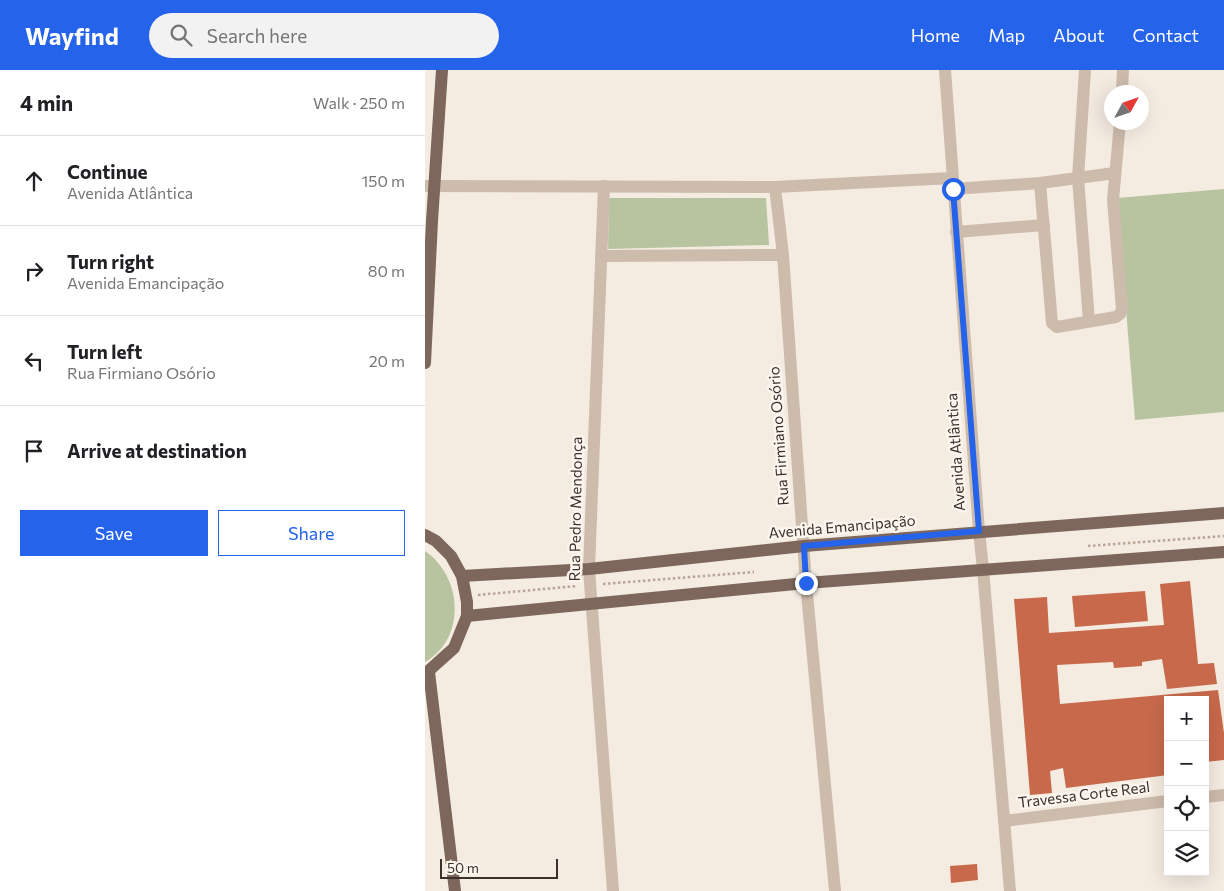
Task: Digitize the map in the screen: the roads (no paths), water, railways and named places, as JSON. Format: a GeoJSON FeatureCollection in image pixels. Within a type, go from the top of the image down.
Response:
{"type":"FeatureCollection","features":[{"type":"Feature","properties":{"kind":"main road"},"geometry":{"type":"LineString","coordinates":[[425,363],[428,220],[442,70]]}},
{"type":"Feature","properties":{"kind":"main road","name":"Avenida Emancipação"},"geometry":{"type":"LineString","coordinates":[[462,576],[589,569],[804,546],[1224,513]]}},
{"type":"Feature","properties":{"kind":"main road"},"geometry":{"type":"LineString","coordinates":[[425,535],[435,541],[451,556],[462,576],[467,596],[467,616],[454,648],[427,673],[455,891]]}},
{"type":"Feature","properties":{"kind":"main road"},"geometry":{"type":"LineString","coordinates":[[467,616],[806,583],[1224,552]]}},
{"type":"Feature","properties":{"kind":"street","name":"Avenida Atlântica"},"geometry":{"type":"LineString","coordinates":[[945,70],[979,531],[1010,891]]}},
{"type":"Feature","properties":{"kind":"street"},"geometry":{"type":"LineString","coordinates":[[1085,70],[1077,178],[1089,322]]}},
{"type":"Feature","properties":{"kind":"street"},"geometry":{"type":"LineString","coordinates":[[1122,85],[1123,70]]}},
{"type":"Feature","properties":{"kind":"street"},"geometry":{"type":"LineString","coordinates":[[1040,183],[1052,323],[1057,327],[1116,317],[1122,309],[1113,200],[1120,130]]}},
{"type":"Feature","properties":{"kind":"street"},"geometry":{"type":"LineString","coordinates":[[430,186],[775,188],[1040,183],[1115,173]]}},
{"type":"Feature","properties":{"kind":"street","name":"Rua Pedro Mendonça"},"geometry":{"type":"LineString","coordinates":[[604,186],[589,569],[613,891]]}},
{"type":"Feature","properties":{"kind":"street","name":"Rua Firmiano Osório"},"geometry":{"type":"LineString","coordinates":[[775,188],[783,255],[806,583],[835,891]]}},
{"type":"Feature","properties":{"kind":"street"},"geometry":{"type":"LineString","coordinates":[[956,232],[1044,225]]}},
{"type":"Feature","properties":{"kind":"street"},"geometry":{"type":"LineString","coordinates":[[601,256],[783,255]]}},
{"type":"Feature","properties":{"kind":"street"},"geometry":{"type":"LineString","coordinates":[[1209,796],[1224,794]]}},
{"type":"Feature","properties":{"kind":"street","name":"Travessa Corte Real"},"geometry":{"type":"LineString","coordinates":[[1004,821],[1164,801]]}}]}
